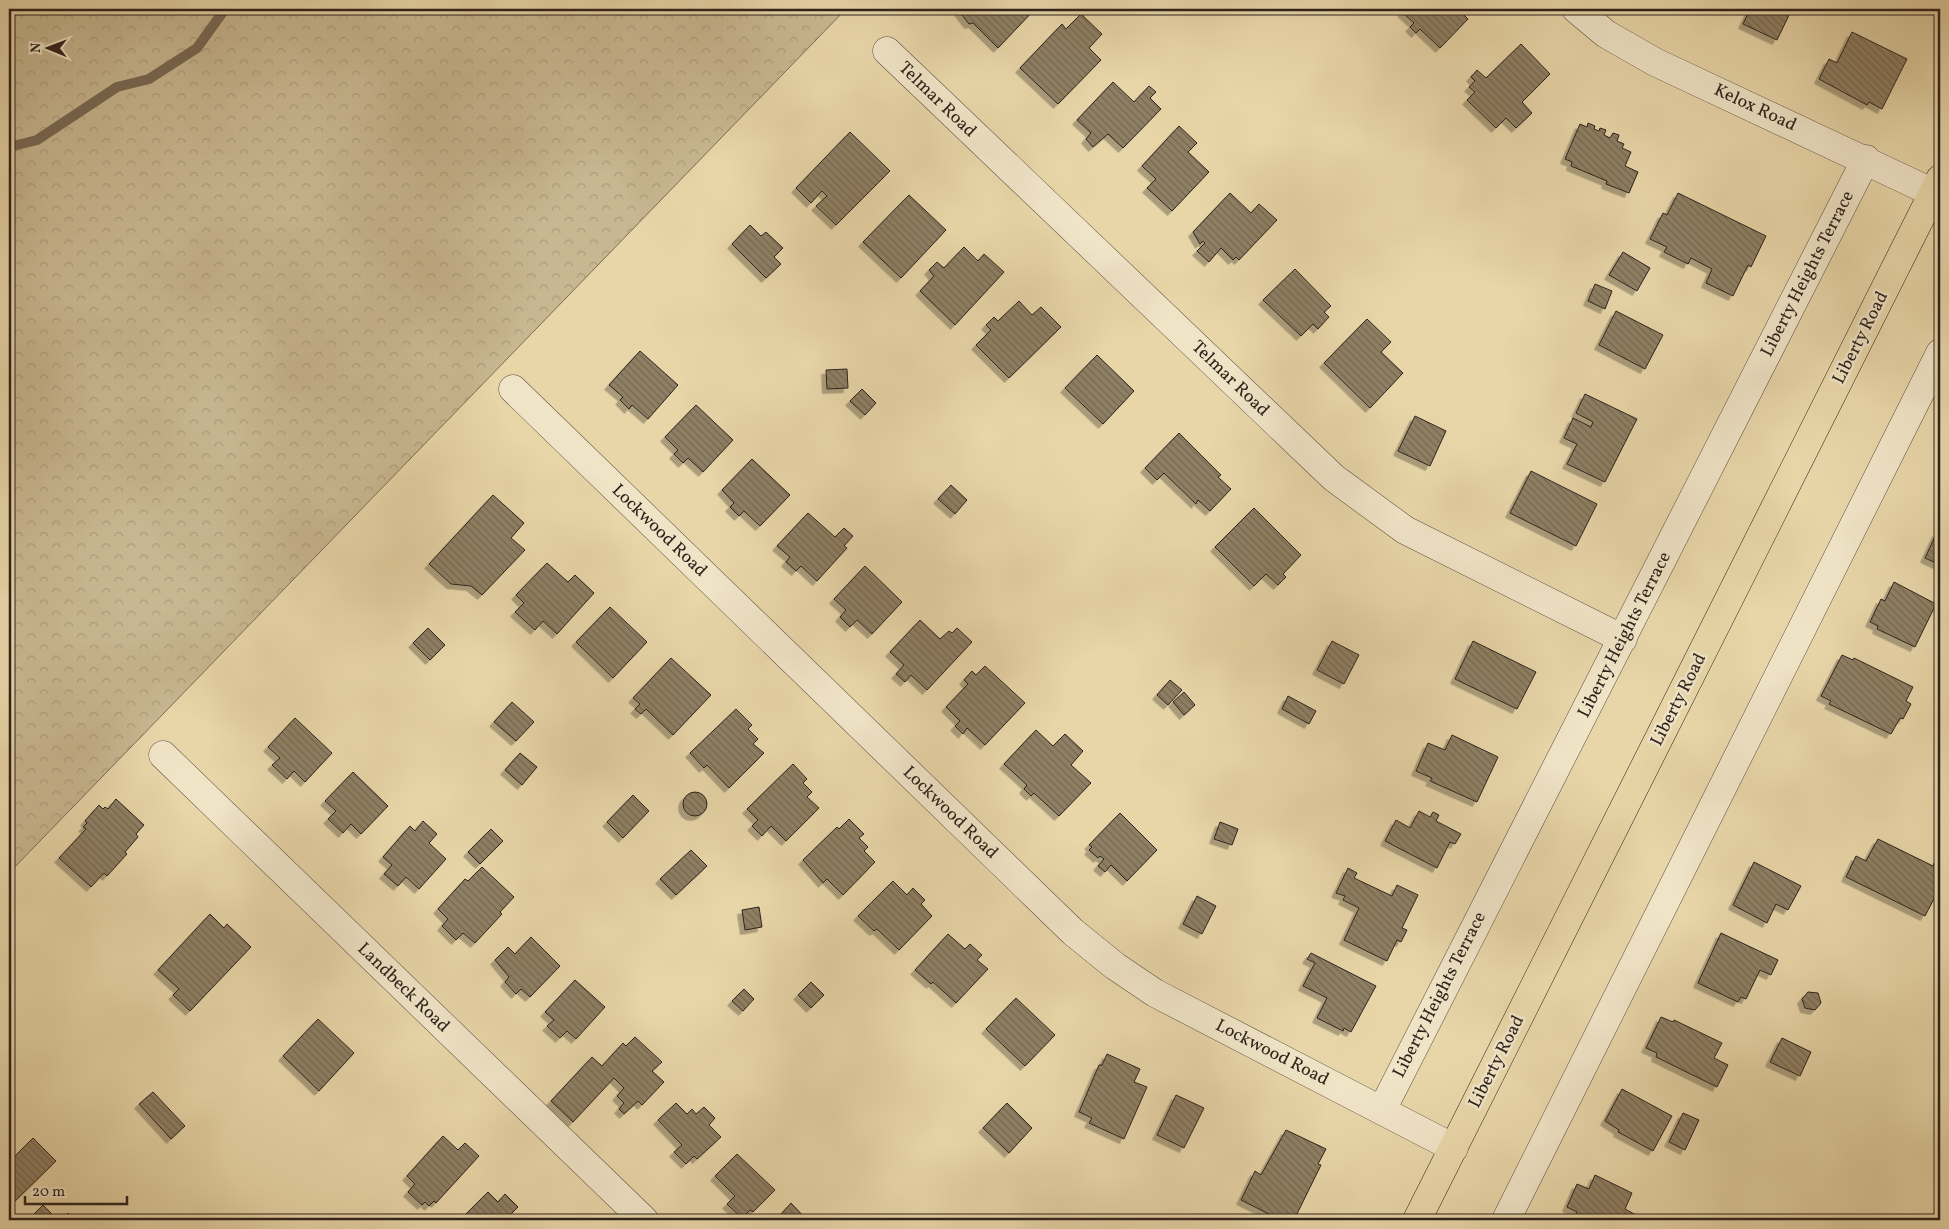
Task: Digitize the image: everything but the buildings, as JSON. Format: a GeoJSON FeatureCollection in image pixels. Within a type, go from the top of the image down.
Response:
{"type":"FeatureCollection","features":[{"type":"Feature","properties":{"kind":"main road","name":"Liberty Road"},"geometry":{"type":"LineString","coordinates":[[1417,1220],[1938,189]]}},
{"type":"Feature","properties":{"kind":"street","name":"Kelox Road"},"geometry":{"type":"LineString","coordinates":[[1576,9],[1606,34],[1655,62],[1866,159],[1938,189]]}},
{"type":"Feature","properties":{"kind":"street","name":"Telmar Road"},"geometry":{"type":"LineString","coordinates":[[886,51],[1334,478],[1405,530],[1623,639]]}},
{"type":"Feature","properties":{"kind":"street","name":"Liberty Heights Terrace"},"geometry":{"type":"LineString","coordinates":[[1382,1110],[1866,159]]}},
{"type":"Feature","properties":{"kind":"street"},"geometry":{"type":"LineString","coordinates":[[1506,1220],[1940,353]]}},
{"type":"Feature","properties":{"kind":"street","name":"Lockwood Road"},"geometry":{"type":"LineString","coordinates":[[513,389],[1073,932],[1115,966],[1155,993],[1454,1148]]}},
{"type":"Feature","properties":{"kind":"street","name":"Landbeck Road"},"geometry":{"type":"LineString","coordinates":[[163,755],[644,1220]]}},
{"type":"Feature","properties":{"kind":"green space"},"geometry":{"type":"Polygon","coordinates":[[[9,9],[846,9],[9,873],[9,9]]]}},
{"type":"Feature","properties":{"kind":"waterway"},"geometry":{"type":"LineString","coordinates":[[9,147],[37,140],[117,87],[149,79],[197,48],[225,9]]}}]}
